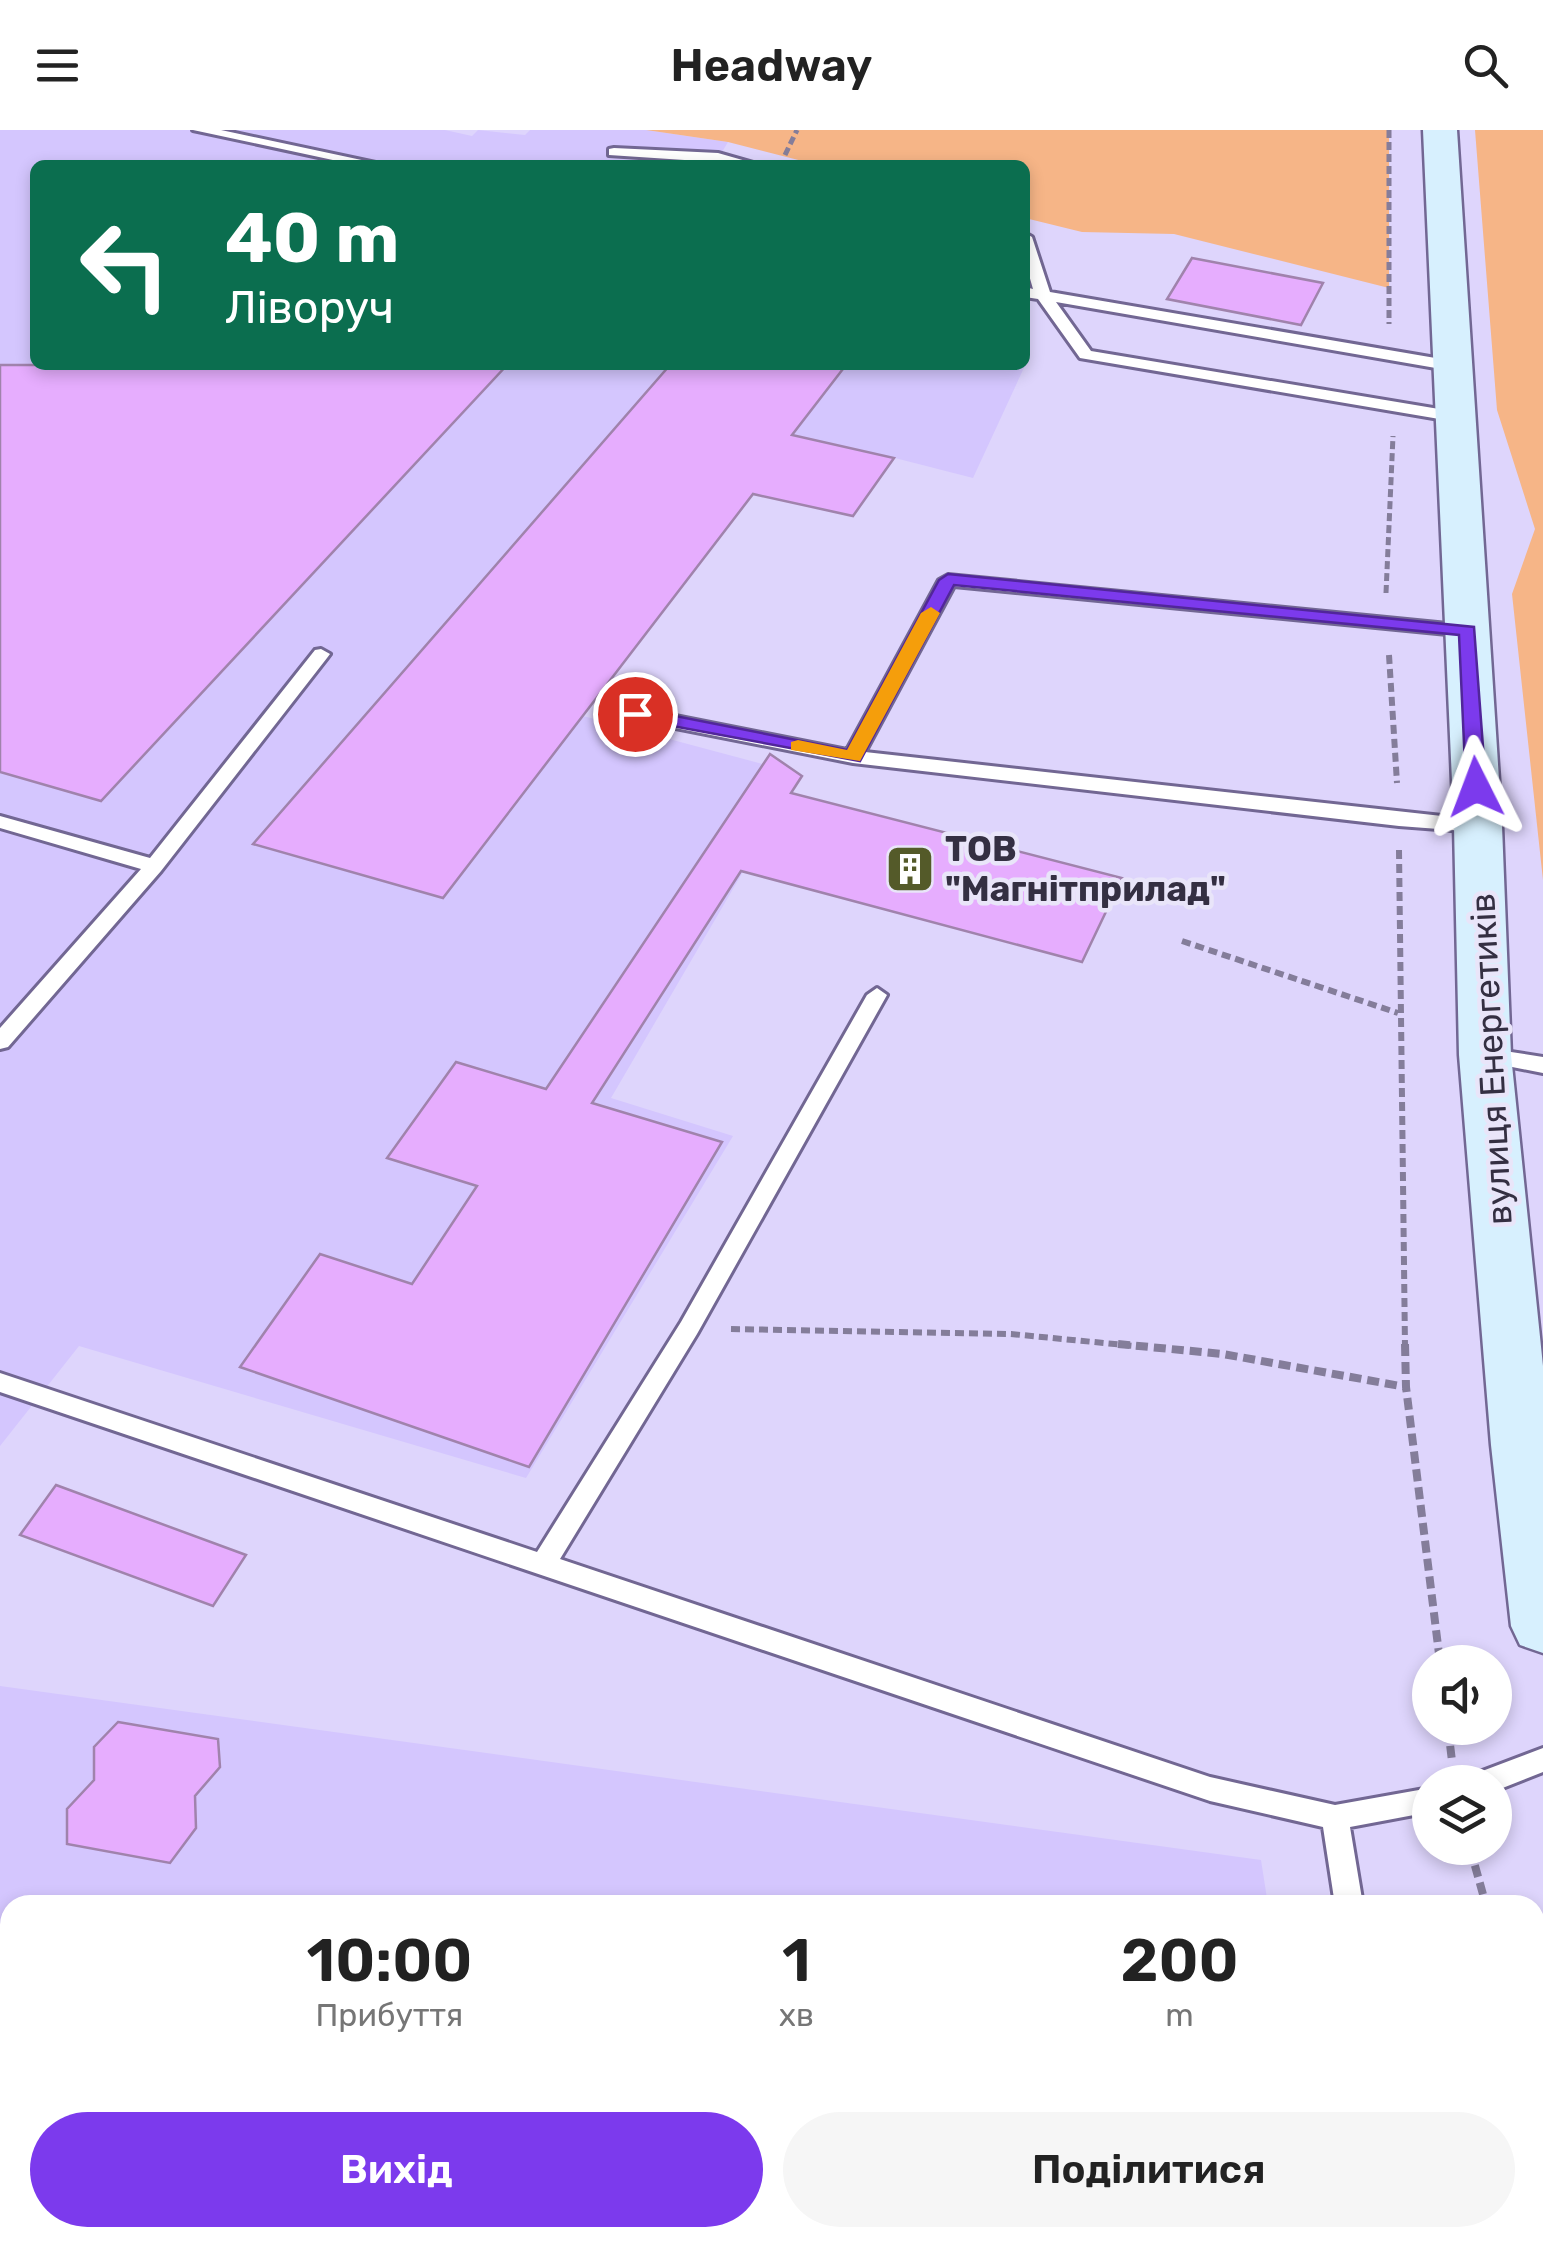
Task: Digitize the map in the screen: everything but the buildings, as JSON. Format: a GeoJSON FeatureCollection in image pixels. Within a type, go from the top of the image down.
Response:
{"type":"FeatureCollection","features":[{"type":"Feature","properties":{"kind":"main road","name":"вулиця Енергетиків"},"geometry":{"type":"LineString","coordinates":[[1440,130],[1478,826],[1485,1055],[1521,1446],[1543,1626]]}},
{"type":"Feature","properties":{"kind":"lane"},"geometry":{"type":"LineString","coordinates":[[200,130],[353,160]]}},
{"type":"Feature","properties":{"kind":"lane"},"geometry":{"type":"LineString","coordinates":[[614,152],[731,160]]}},
{"type":"Feature","properties":{"kind":"lane"},"geometry":{"type":"LineString","coordinates":[[1030,243],[1043,295],[1086,356],[1457,418]]}},
{"type":"Feature","properties":{"kind":"lane"},"geometry":{"type":"LineString","coordinates":[[1030,293],[1454,366]]}},
{"type":"Feature","properties":{"kind":"lane"},"geometry":{"type":"LineString","coordinates":[[853,757],[948,580],[1468,631]]}},
{"type":"Feature","properties":{"kind":"lane"},"geometry":{"type":"LineString","coordinates":[[0,1042],[154,866],[321,654]]}},
{"type":"Feature","properties":{"kind":"lane"},"geometry":{"type":"LineString","coordinates":[[635,714],[853,757],[1478,826]]}},
{"type":"Feature","properties":{"kind":"lane"},"geometry":{"type":"LineString","coordinates":[[0,822],[154,866]]}},
{"type":"Feature","properties":{"kind":"lane"},"geometry":{"type":"LineString","coordinates":[[542,1566],[689,1328],[877,995]]}},
{"type":"Feature","properties":{"kind":"lane"},"geometry":{"type":"LineString","coordinates":[[1485,1055],[1543,1065]]}},
{"type":"Feature","properties":{"kind":"lane"},"geometry":{"type":"LineString","coordinates":[[0,1382],[1210,1789],[1335,1817],[1412,1803]]}},
{"type":"Feature","properties":{"kind":"lane"},"geometry":{"type":"LineString","coordinates":[[1512,1772],[1543,1760]]}},
{"type":"Feature","properties":{"kind":"lane"},"geometry":{"type":"LineString","coordinates":[[1335,1817],[1348,1895]]}},
{"type":"Feature","properties":{"kind":"path"},"geometry":{"type":"LineString","coordinates":[[784,156],[798,130]]}},
{"type":"Feature","properties":{"kind":"path"},"geometry":{"type":"LineString","coordinates":[[1389,356],[1390,130]]}},
{"type":"Feature","properties":{"kind":"path"},"geometry":{"type":"LineString","coordinates":[[1395,406],[1385,561],[1399,820],[1398,1013],[1406,1386],[1438,1645]]}},
{"type":"Feature","properties":{"kind":"path"},"geometry":{"type":"LineString","coordinates":[[1182,941],[1398,1013]]}},
{"type":"Feature","properties":{"kind":"path"},"geometry":{"type":"LineString","coordinates":[[689,1328],[1011,1334],[1223,1354],[1406,1386]]}},
{"type":"Feature","properties":{"kind":"path"},"geometry":{"type":"LineString","coordinates":[[1450,1745],[1452,1764]]}},
{"type":"Feature","properties":{"kind":"path"},"geometry":{"type":"LineString","coordinates":[[1475,1865],[1483,1895]]}},
{"type":"Feature","properties":{"kind":"shaded area"},"geometry":{"type":"Polygon","coordinates":[[[0,130],[445,130],[472,136],[478,130],[525,135],[530,130],[646,130],[728,142],[719,157],[722,160],[30,160],[30,370],[1023,370],[973,478],[895,458],[853,516],[753,494],[583,716],[800,774],[611,1098],[733,1136],[526,1478],[79,1346],[0,1446],[0,130]]]}},
{"type":"Feature","properties":{"kind":"shaded area"},"geometry":{"type":"Polygon","coordinates":[[[646,130],[1389,130],[1389,288],[1174,234],[1082,232],[1030,219],[1030,160],[798,160],[728,142],[646,130]]]}},
{"type":"Feature","properties":{"kind":"shaded area"},"geometry":{"type":"Polygon","coordinates":[[[1475,130],[1543,130],[1543,880],[1512,594],[1535,529],[1497,410],[1475,130]]]}},
{"type":"Feature","properties":{"kind":"shaded area"},"geometry":{"type":"Polygon","coordinates":[[[0,1686],[1261,1860],[1266,1895],[0,1895],[0,1686]]]}},
{"type":"Feature","properties":{"kind":"slow traffic"},"geometry":{"type":"LineString","coordinates":[[798,746],[853,757],[931,613]]}},
{"type":"Feature","properties":{"kind":"place","name":"ТОВ \"Магнітприлад\""},"geometry":{"type":"Point","coordinates":[910,869]}},
{"type":"Feature","properties":{"kind":"route"},"geometry":{"type":"LineString","coordinates":[[635,714],[853,757],[948,580],[1468,631],[1476,787]]}}]}
